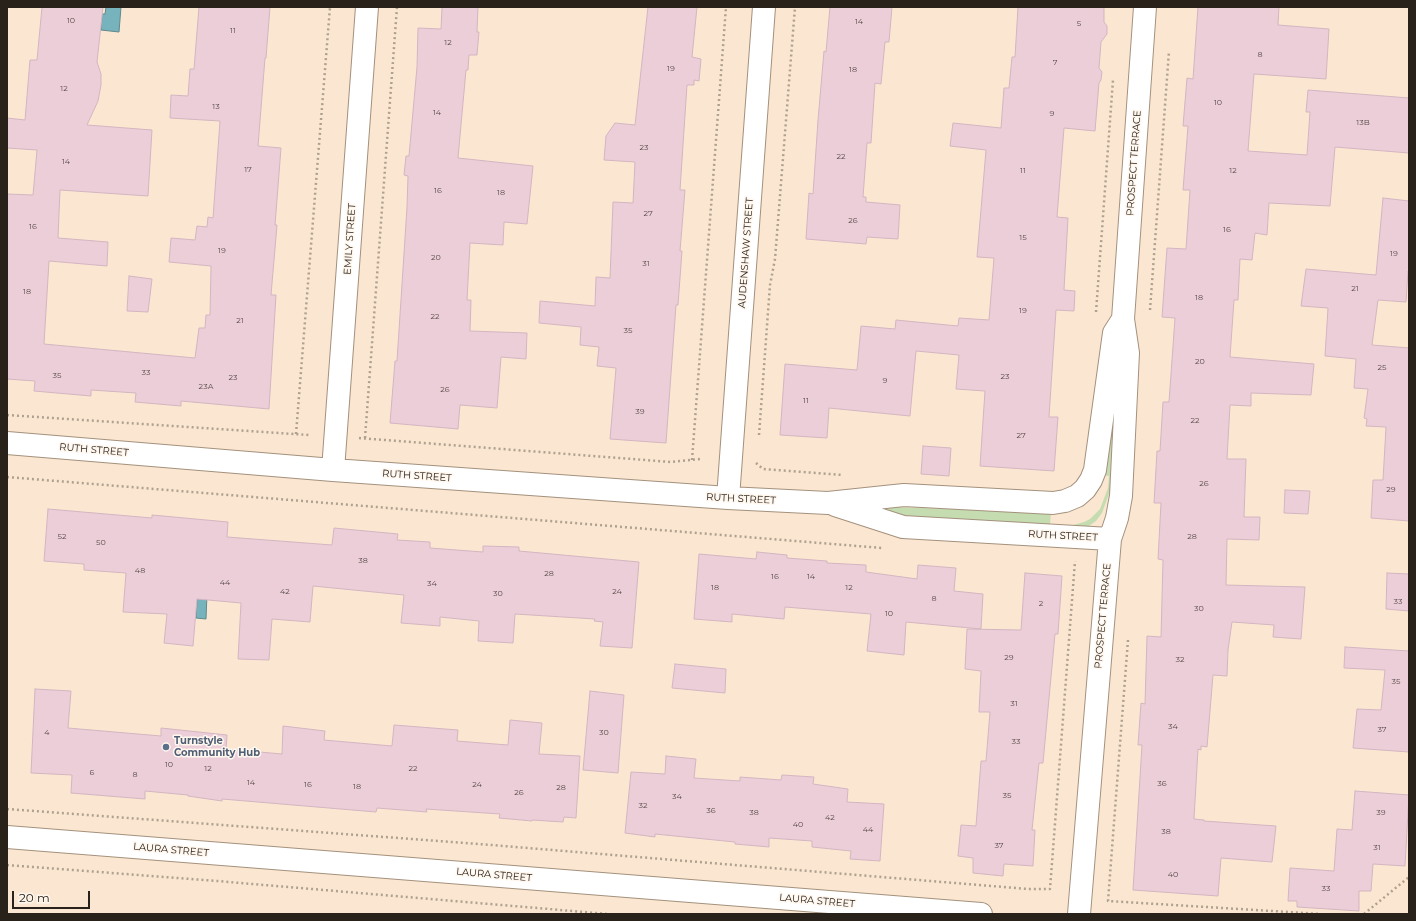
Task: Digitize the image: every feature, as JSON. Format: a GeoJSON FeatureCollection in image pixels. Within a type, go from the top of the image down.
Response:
{"type":"FeatureCollection","features":[{"type":"Feature","properties":{"kind":"street","name":"EMILY STREET"},"geometry":{"type":"LineString","coordinates":[[333,470],[367,7]]}},
{"type":"Feature","properties":{"kind":"street","name":"AUDENSHAW STREET"},"geometry":{"type":"LineString","coordinates":[[728,498],[764,7]]}},
{"type":"Feature","properties":{"kind":"street","name":"PROSPECT TERRACE"},"geometry":{"type":"LineString","coordinates":[[1080,914],[1110,539],[1117,518],[1121,496],[1128,353],[1122,319],[1145,7]]}},
{"type":"Feature","properties":{"kind":"street","name":"PROSPECT TERRACE"},"geometry":{"type":"LineString","coordinates":[[1077,496],[1085,489],[1095,470],[1114,333],[1122,319]]}},
{"type":"Feature","properties":{"kind":"street","name":"RUTH STREET"},"geometry":{"type":"LineString","coordinates":[[7,443],[333,470],[728,498],[828,503],[904,495],[1053,503],[1065,501],[1077,496]]}},
{"type":"Feature","properties":{"kind":"street","name":"RUTH STREET"},"geometry":{"type":"LineString","coordinates":[[828,503],[903,527],[1110,539]]}},
{"type":"Feature","properties":{"kind":"street","name":"LAURA STREET"},"geometry":{"type":"LineString","coordinates":[[7,837],[981,914]]}},
{"type":"Feature","properties":{"kind":"path"},"geometry":{"type":"LineString","coordinates":[[296,434],[330,7]]}},
{"type":"Feature","properties":{"kind":"path"},"geometry":{"type":"LineString","coordinates":[[365,438],[397,7]]}},
{"type":"Feature","properties":{"kind":"path"},"geometry":{"type":"LineString","coordinates":[[692,460],[726,7]]}},
{"type":"Feature","properties":{"kind":"path"},"geometry":{"type":"LineString","coordinates":[[758,438],[770,285],[775,258],[795,7]]}},
{"type":"Feature","properties":{"kind":"path"},"geometry":{"type":"LineString","coordinates":[[1150,312],[1169,45]]}},
{"type":"Feature","properties":{"kind":"path"},"geometry":{"type":"LineString","coordinates":[[1096,313],[1113,78]]}},
{"type":"Feature","properties":{"kind":"path"},"geometry":{"type":"LineString","coordinates":[[7,416],[309,435]]}},
{"type":"Feature","properties":{"kind":"path"},"geometry":{"type":"LineString","coordinates":[[355,437],[670,462],[700,459]]}},
{"type":"Feature","properties":{"kind":"path"},"geometry":{"type":"LineString","coordinates":[[754,461],[763,469],[848,476]]}},
{"type":"Feature","properties":{"kind":"path"},"geometry":{"type":"LineString","coordinates":[[7,477],[884,548]]}},
{"type":"Feature","properties":{"kind":"path"},"geometry":{"type":"LineString","coordinates":[[7,809],[479,844],[1028,889],[1050,889],[1075,561],[1068,561]]}},
{"type":"Feature","properties":{"kind":"path"},"geometry":{"type":"LineString","coordinates":[[1129,636],[1108,901],[1320,914]]}},
{"type":"Feature","properties":{"kind":"path"},"geometry":{"type":"LineString","coordinates":[[7,865],[608,914]]}},
{"type":"Feature","properties":{"kind":"path"},"geometry":{"type":"LineString","coordinates":[[1364,914],[1409,877]]}},
{"type":"Feature","properties":{"kind":"green space"},"geometry":{"type":"Polygon","coordinates":[[[1114,402],[1118,405],[1113,476],[1110,491],[1102,513],[1096,521],[1089,526],[1080,530],[890,515],[888,513],[887,510],[891,507],[1051,512],[1050,525],[1073,525],[1084,522],[1090,519],[1100,509],[1108,488],[1109,476],[1102,475],[1114,402]]]}},
{"type":"Feature","properties":{"kind":"water"},"geometry":{"type":"Polygon","coordinates":[[[106,7],[121,7],[119,32],[101,30],[102,14],[105,14],[106,7]]]}},
{"type":"Feature","properties":{"kind":"water"},"geometry":{"type":"Polygon","coordinates":[[[198,582],[207,594],[206,619],[196,618],[198,582]]]}},
{"type":"Feature","properties":{"kind":"building"},"geometry":{"type":"Polygon","coordinates":[[[42,7],[103,7],[97,62],[101,74],[101,85],[98,101],[87,125],[152,130],[148,196],[60,190],[58,238],[108,242],[107,266],[49,261],[44,344],[195,358],[199,328],[205,328],[206,315],[210,315],[211,266],[169,262],[171,238],[195,240],[197,226],[207,227],[208,217],[213,218],[220,121],[170,118],[171,95],[188,96],[190,69],[194,69],[199,7],[270,7],[258,146],[281,148],[275,225],[277,225],[271,295],[276,295],[269,409],[181,401],[181,406],[135,402],[136,393],[91,390],[91,396],[34,391],[35,381],[7,379],[7,194],[33,195],[37,150],[7,148],[7,118],[25,120],[30,60],[37,60],[42,7]]]}},
{"type":"Feature","properties":{"kind":"building"},"geometry":{"type":"Polygon","coordinates":[[[442,7],[478,7],[477,32],[479,32],[477,55],[469,55],[468,70],[466,70],[458,158],[533,166],[527,224],[504,222],[503,245],[470,243],[467,300],[471,300],[470,331],[527,333],[526,359],[501,357],[497,408],[460,405],[458,429],[390,423],[395,361],[397,361],[407,207],[408,176],[404,175],[406,156],[409,156],[417,67],[418,28],[441,29],[442,7]]]}},
{"type":"Feature","properties":{"kind":"building"},"geometry":{"type":"Polygon","coordinates":[[[648,7],[697,7],[692,57],[701,59],[699,81],[694,80],[694,85],[687,85],[680,190],[685,190],[680,251],[682,251],[678,305],[676,305],[666,443],[610,439],[616,368],[597,366],[599,347],[580,345],[581,327],[539,323],[540,301],[595,306],[596,277],[610,278],[613,202],[633,203],[635,162],[604,160],[606,136],[615,123],[635,125],[648,7]]]}},
{"type":"Feature","properties":{"kind":"building"},"geometry":{"type":"Polygon","coordinates":[[[830,7],[892,7],[889,42],[885,42],[881,84],[875,83],[871,143],[867,143],[863,197],[866,197],[866,202],[900,205],[898,239],[867,237],[866,244],[806,239],[809,193],[813,194],[824,51],[826,52],[830,7]]]}},
{"type":"Feature","properties":{"kind":"building"},"geometry":{"type":"Polygon","coordinates":[[[1018,7],[1104,7],[1104,22],[1107,26],[1107,34],[1101,42],[1099,68],[1102,72],[1099,83],[1095,131],[1064,128],[1057,217],[1068,218],[1064,290],[1075,291],[1074,311],[1056,310],[1049,417],[1058,417],[1054,471],[980,466],[985,391],[956,389],[959,355],[916,351],[910,416],[829,408],[827,438],[780,435],[785,364],[857,370],[861,326],[895,329],[896,320],[958,326],[959,318],[989,320],[994,258],[977,257],[986,150],[950,146],[953,123],[1001,128],[1004,88],[1009,88],[1012,57],[1015,57],[1018,7]]]}},
{"type":"Feature","properties":{"kind":"building"},"geometry":{"type":"Polygon","coordinates":[[[1198,7],[1279,7],[1278,25],[1329,29],[1326,79],[1254,74],[1248,151],[1307,155],[1310,112],[1306,112],[1308,90],[1409,98],[1409,153],[1335,147],[1330,206],[1269,203],[1267,235],[1255,233],[1252,260],[1240,259],[1238,300],[1234,300],[1230,357],[1314,364],[1311,395],[1251,393],[1251,406],[1230,405],[1227,459],[1246,459],[1244,517],[1260,517],[1259,540],[1227,539],[1226,585],[1305,587],[1301,639],[1273,637],[1274,625],[1232,622],[1228,650],[1227,676],[1213,675],[1207,747],[1201,746],[1201,750],[1198,749],[1194,819],[1276,826],[1272,862],[1221,858],[1218,896],[1133,890],[1142,745],[1138,745],[1141,703],[1145,704],[1147,636],[1161,637],[1163,560],[1158,559],[1161,503],[1154,503],[1157,451],[1160,451],[1163,402],[1169,402],[1175,318],[1162,317],[1167,248],[1186,249],[1190,190],[1183,190],[1188,126],[1183,126],[1187,78],[1193,79],[1198,7]]]}},
{"type":"Feature","properties":{"kind":"building"},"geometry":{"type":"Polygon","coordinates":[[[1383,198],[1409,201],[1409,271],[1406,302],[1378,300],[1372,345],[1409,348],[1409,521],[1371,518],[1373,480],[1383,480],[1386,427],[1366,426],[1367,419],[1364,418],[1368,389],[1354,388],[1356,359],[1325,356],[1328,308],[1301,306],[1306,269],[1376,275],[1383,198]]]}},
{"type":"Feature","properties":{"kind":"building"},"geometry":{"type":"Polygon","coordinates":[[[129,276],[152,279],[148,312],[127,311],[129,276]]]}},
{"type":"Feature","properties":{"kind":"building"},"geometry":{"type":"Polygon","coordinates":[[[923,446],[951,448],[949,476],[921,474],[923,446]]]}},
{"type":"Feature","properties":{"kind":"building"},"geometry":{"type":"Polygon","coordinates":[[[1285,490],[1310,491],[1308,514],[1284,513],[1285,490]]]}},
{"type":"Feature","properties":{"kind":"building"},"geometry":{"type":"Polygon","coordinates":[[[48,509],[152,518],[152,515],[228,522],[227,537],[332,545],[334,528],[398,534],[397,540],[430,542],[430,548],[483,552],[483,546],[519,547],[519,551],[639,562],[632,648],[600,646],[603,622],[594,621],[595,619],[515,614],[513,643],[478,641],[479,621],[440,617],[440,626],[401,623],[404,595],[313,586],[310,622],[272,619],[269,660],[238,659],[241,603],[197,599],[193,646],[164,643],[167,614],[123,612],[126,573],[84,570],[84,564],[44,561],[48,509]]]}},
{"type":"Feature","properties":{"kind":"building"},"geometry":{"type":"Polygon","coordinates":[[[757,552],[787,555],[787,558],[827,561],[827,563],[866,565],[866,572],[917,579],[918,565],[956,568],[954,591],[983,594],[981,629],[906,622],[904,655],[867,651],[871,614],[785,607],[784,619],[732,614],[732,622],[694,619],[699,554],[756,559],[757,552]]]}},
{"type":"Feature","properties":{"kind":"building"},"geometry":{"type":"Polygon","coordinates":[[[1025,573],[1062,576],[1058,634],[1055,634],[1043,763],[1039,763],[1032,830],[1035,830],[1033,866],[1004,864],[1003,876],[973,873],[973,858],[958,856],[961,825],[976,826],[981,761],[986,761],[990,712],[979,712],[981,671],[965,669],[967,629],[1021,630],[1025,573]]]}},
{"type":"Feature","properties":{"kind":"building"},"geometry":{"type":"Polygon","coordinates":[[[1387,573],[1409,574],[1409,611],[1386,609],[1387,573]]]}},
{"type":"Feature","properties":{"kind":"building"},"geometry":{"type":"Polygon","coordinates":[[[1345,647],[1409,651],[1409,752],[1353,748],[1357,709],[1381,710],[1385,670],[1344,668],[1345,647]]]}},
{"type":"Feature","properties":{"kind":"building"},"geometry":{"type":"Polygon","coordinates":[[[675,664],[726,669],[725,693],[672,688],[675,664]]]}},
{"type":"Feature","properties":{"kind":"building"},"geometry":{"type":"Polygon","coordinates":[[[35,689],[71,691],[68,728],[161,736],[161,728],[227,735],[226,749],[282,754],[283,726],[325,731],[324,740],[392,746],[394,725],[458,730],[457,741],[508,745],[510,720],[542,723],[539,754],[580,756],[576,818],[564,817],[563,822],[532,821],[499,818],[500,814],[426,809],[427,812],[377,808],[376,812],[222,799],[222,801],[188,795],[145,791],[145,799],[71,793],[72,775],[31,773],[35,689]]]}},
{"type":"Feature","properties":{"kind":"building"},"geometry":{"type":"Polygon","coordinates":[[[590,691],[624,695],[618,773],[583,770],[590,691]]]}},
{"type":"Feature","properties":{"kind":"building"},"geometry":{"type":"Polygon","coordinates":[[[666,756],[696,759],[694,778],[740,781],[740,777],[781,780],[782,775],[814,777],[813,784],[848,789],[847,802],[884,804],[880,861],[850,859],[851,851],[812,847],[812,841],[769,838],[769,847],[655,834],[655,837],[625,833],[631,772],[665,774],[666,756]]]}},
{"type":"Feature","properties":{"kind":"building"},"geometry":{"type":"Polygon","coordinates":[[[1355,791],[1409,795],[1405,866],[1373,864],[1371,891],[1359,891],[1359,911],[1297,907],[1297,901],[1288,901],[1290,868],[1334,871],[1337,829],[1352,830],[1355,791]]]}},
{"type":"Feature","properties":{"kind":"place","name":"Turnstyle Community Hub"},"geometry":{"type":"Point","coordinates":[166,747]}}]}
